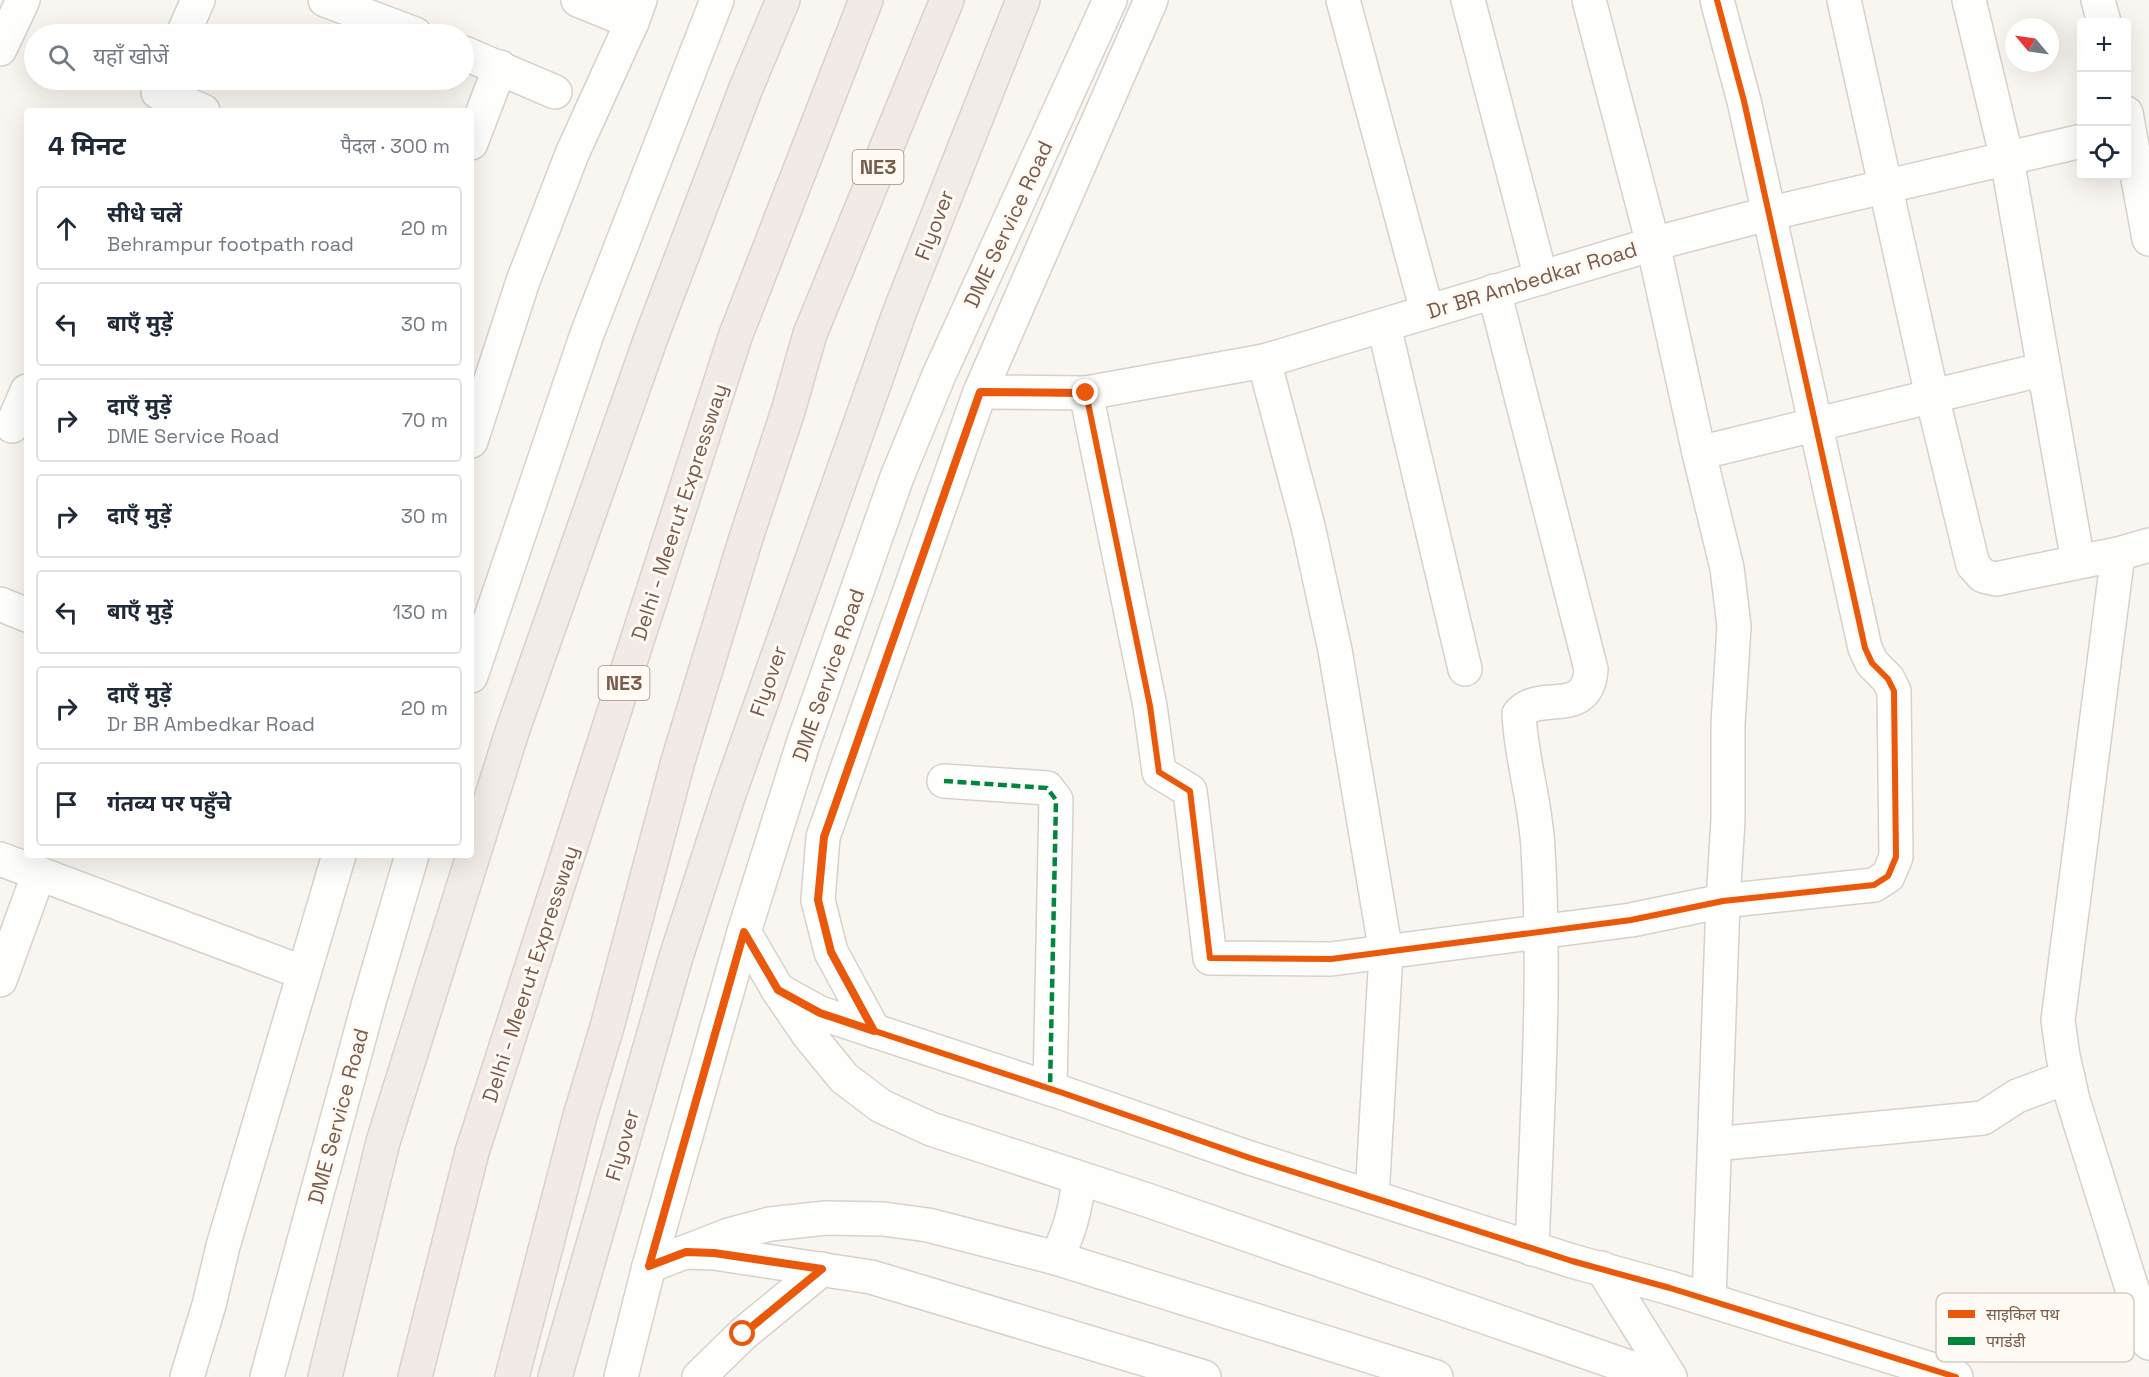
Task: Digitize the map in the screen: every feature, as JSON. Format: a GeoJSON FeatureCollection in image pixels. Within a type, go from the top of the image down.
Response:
{"type":"FeatureCollection","features":[{"type":"Feature","properties":{"kind":"highway"},"geometry":{"type":"LineString","coordinates":[[474,853],[512,732],[652,335],[742,99],[783,0]]}},
{"type":"Feature","properties":{"kind":"highway","name":"Delhi - Meerut Expressway"},"geometry":{"type":"LineString","coordinates":[[414,1377],[472,1152],[735,337],[866,0]]}},
{"type":"Feature","properties":{"kind":"highway","name":"NE3"},"geometry":{"type":"LineString","coordinates":[[512,1377],[580,1116],[607,1027],[678,761],[810,334],[947,0]]}},
{"type":"Feature","properties":{"kind":"highway","name":"Flyover"},"geometry":{"type":"LineString","coordinates":[[555,1377],[676,957],[728,797],[900,311],[1023,0]]}},
{"type":"Feature","properties":{"kind":"highway"},"geometry":{"type":"LineString","coordinates":[[325,1377],[383,1142],[472,858]]}},
{"type":"Feature","properties":{"kind":"street"},"geometry":{"type":"LineString","coordinates":[[0,49],[23,0]]}},
{"type":"Feature","properties":{"kind":"street"},"geometry":{"type":"LineString","coordinates":[[187,24],[198,0]]}},
{"type":"Feature","properties":{"kind":"street"},"geometry":{"type":"LineString","coordinates":[[325,0],[389,24]]}},
{"type":"Feature","properties":{"kind":"street"},"geometry":{"type":"LineString","coordinates":[[474,432],[523,281],[572,154],[636,11],[578,0]]}},
{"type":"Feature","properties":{"kind":"street"},"geometry":{"type":"LineString","coordinates":[[474,667],[588,334],[717,0]]}},
{"type":"Feature","properties":{"kind":"street","name":"DME Service Road"},"geometry":{"type":"LineString","coordinates":[[621,1377],[649,1266],[744,932],[803,744],[897,477],[939,375],[1110,0]]}},
{"type":"Feature","properties":{"kind":"street"},"geometry":{"type":"LineString","coordinates":[[874,1031],[831,952],[818,900],[824,837],[980,392],[1151,0]]}},
{"type":"Feature","properties":{"kind":"street"},"geometry":{"type":"LineString","coordinates":[[1343,0],[1427,311]]}},
{"type":"Feature","properties":{"kind":"street"},"geometry":{"type":"LineString","coordinates":[[1468,0],[1541,278]]}},
{"type":"Feature","properties":{"kind":"street"},"geometry":{"type":"LineString","coordinates":[[1589,0],[1653,244],[1727,568],[1734,626],[1728,724],[1728,820],[1709,1300]]}},
{"type":"Feature","properties":{"kind":"street"},"geometry":{"type":"LineString","coordinates":[[1086,393],[1150,706],[1159,772],[1190,791],[1210,958],[1331,959],[1386,953],[1631,920],[1723,901],[1874,885],[1888,876],[1896,857],[1894,691],[1888,679],[1872,663],[1865,648],[1767,214],[1744,101],[1717,0]]}},
{"type":"Feature","properties":{"kind":"street"},"geometry":{"type":"LineString","coordinates":[[1844,0],[1932,396],[1973,565],[1983,576],[1996,579],[2118,554],[2149,545]]}},
{"type":"Feature","properties":{"kind":"street"},"geometry":{"type":"LineString","coordinates":[[1969,0],[2007,159],[2078,562]]}},
{"type":"Feature","properties":{"kind":"street"},"geometry":{"type":"LineString","coordinates":[[2098,0],[2103,18]]}},
{"type":"Feature","properties":{"kind":"street"},"geometry":{"type":"LineString","coordinates":[[474,57],[555,92]]}},
{"type":"Feature","properties":{"kind":"street"},"geometry":{"type":"LineString","coordinates":[[474,135],[500,67]]}},
{"type":"Feature","properties":{"kind":"street"},"geometry":{"type":"LineString","coordinates":[[157,94],[195,108]]}},
{"type":"Feature","properties":{"kind":"street"},"geometry":{"type":"LineString","coordinates":[[2133,125],[2149,239]]}},
{"type":"Feature","properties":{"kind":"street","name":"Dr BR Ambedkar Road"},"geometry":{"type":"LineString","coordinates":[[980,392],[1086,393],[1264,362],[1653,244],[1767,214],[2077,142]]}},
{"type":"Feature","properties":{"kind":"street"},"geometry":{"type":"LineString","coordinates":[[1494,291],[1591,669],[1590,682],[1583,694],[1574,699],[1528,707],[1519,714],[1538,845],[1541,932],[1532,1249]]}},
{"type":"Feature","properties":{"kind":"street"},"geometry":{"type":"LineString","coordinates":[[1384,326],[1465,669]]}},
{"type":"Feature","properties":{"kind":"street"},"geometry":{"type":"LineString","coordinates":[[1264,362],[1308,526],[1335,650],[1386,953],[1372,1197]]}},
{"type":"Feature","properties":{"kind":"street"},"geometry":{"type":"LineString","coordinates":[[1699,453],[2044,369]]}},
{"type":"Feature","properties":{"kind":"street"},"geometry":{"type":"LineString","coordinates":[[13,427],[24,399]]}},
{"type":"Feature","properties":{"kind":"street"},"geometry":{"type":"LineString","coordinates":[[2118,554],[2059,1010],[2059,1029],[2068,1077],[2134,1293]]}},
{"type":"Feature","properties":{"kind":"street"},"geometry":{"type":"LineString","coordinates":[[0,604],[24,614]]}},
{"type":"Feature","properties":{"kind":"street"},"geometry":{"type":"LineString","coordinates":[[944,781],[1047,788],[1056,800],[1050,1089]]}},
{"type":"Feature","properties":{"kind":"street"},"geometry":{"type":"LineString","coordinates":[[187,1377],[209,1305],[223,1246],[338,858]]}},
{"type":"Feature","properties":{"kind":"street","name":"DME Service Road"},"geometry":{"type":"LineString","coordinates":[[267,1377],[366,1013],[411,858]]}},
{"type":"Feature","properties":{"kind":"street"},"geometry":{"type":"LineString","coordinates":[[0,859],[304,973]]}},
{"type":"Feature","properties":{"kind":"street"},"geometry":{"type":"LineString","coordinates":[[0,980],[39,873]]}},
{"type":"Feature","properties":{"kind":"street"},"geometry":{"type":"LineString","coordinates":[[744,932],[778,990],[808,1034],[844,1078],[881,1106],[931,1129],[1144,1199],[1658,1377]]}},
{"type":"Feature","properties":{"kind":"street"},"geometry":{"type":"LineString","coordinates":[[778,990],[820,1013],[1372,1197],[1532,1249],[1709,1300],[1956,1377]]}},
{"type":"Feature","properties":{"kind":"street"},"geometry":{"type":"LineString","coordinates":[[1715,1144],[1983,1118],[2017,1096],[2068,1077]]}},
{"type":"Feature","properties":{"kind":"street"},"geometry":{"type":"LineString","coordinates":[[1056,1258],[1066,1239],[1072,1220],[1079,1179]]}},
{"type":"Feature","properties":{"kind":"street"},"geometry":{"type":"LineString","coordinates":[[649,1266],[729,1236],[770,1224],[826,1218],[883,1219],[928,1225],[1056,1258],[1437,1377]]}},
{"type":"Feature","properties":{"kind":"street"},"geometry":{"type":"LineString","coordinates":[[686,1252],[714,1253],[871,1277],[1204,1377]]}},
{"type":"Feature","properties":{"kind":"street"},"geometry":{"type":"LineString","coordinates":[[1602,1268],[1670,1377]]}},
{"type":"Feature","properties":{"kind":"street"},"geometry":{"type":"LineString","coordinates":[[699,1377],[743,1334],[822,1269]]}},
{"type":"Feature","properties":{"kind":"street"},"geometry":{"type":"LineString","coordinates":[[2134,1294],[2149,1343]]}},
{"type":"Feature","properties":{"kind":"marked path"},"geometry":{"type":"LineString","coordinates":[[944,781],[1047,788],[1056,800],[1050,1089]]}},
{"type":"Feature","properties":{"kind":"cycle path"},"geometry":{"type":"LineString","coordinates":[[1086,393],[1150,706],[1159,772],[1190,791],[1210,958],[1331,959],[1631,920],[1723,901],[1874,885],[1888,876],[1896,857],[1894,691],[1888,679],[1872,663],[1865,648],[1744,101],[1717,0]]}},
{"type":"Feature","properties":{"kind":"cycle path"},"geometry":{"type":"LineString","coordinates":[[778,990],[820,1013],[1063,1093],[1250,1158],[1572,1261],[1670,1288],[1956,1377]]}},
{"type":"Feature","properties":{"kind":"route"},"geometry":{"type":"LineString","coordinates":[[743,1334],[822,1269],[714,1253],[686,1252],[649,1266],[744,932],[778,990],[820,1013],[874,1031],[831,952],[818,900],[824,837],[980,392],[1086,393]]}}]}
